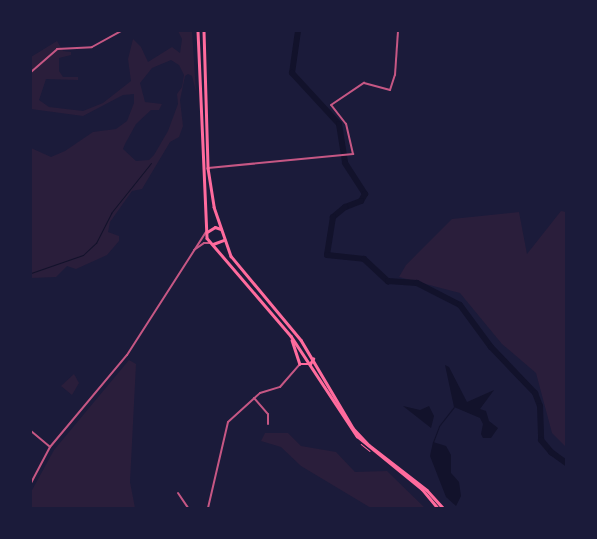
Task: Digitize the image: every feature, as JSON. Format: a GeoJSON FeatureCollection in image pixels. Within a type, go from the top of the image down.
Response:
{"type":"FeatureCollection","features":[{"type":"Feature","properties":{"kind":"main road"},"geometry":{"type":"LineString","coordinates":[[198,31],[206,232],[211,243],[291,336],[357,436],[427,491],[438,508]]}},
{"type":"Feature","properties":{"kind":"main road"},"geometry":{"type":"LineString","coordinates":[[204,31],[208,168],[221,229],[231,256],[313,359],[353,428],[369,445],[427,491],[443,508]]}},
{"type":"Feature","properties":{"kind":"main road"},"geometry":{"type":"LineString","coordinates":[[206,232],[215,227],[221,229]]}},
{"type":"Feature","properties":{"kind":"main road"},"geometry":{"type":"LineString","coordinates":[[211,243],[220,244],[224,240]]}},
{"type":"Feature","properties":{"kind":"main road"},"geometry":{"type":"LineString","coordinates":[[291,336],[300,364]]}},
{"type":"Feature","properties":{"kind":"main road"},"geometry":{"type":"LineString","coordinates":[[300,364],[307,359],[313,359]]}},
{"type":"Feature","properties":{"kind":"main road"},"geometry":{"type":"LineString","coordinates":[[310,364],[313,359]]}},
{"type":"Feature","properties":{"kind":"main road"},"geometry":{"type":"LineString","coordinates":[[300,364],[310,364]]}},
{"type":"Feature","properties":{"kind":"street"},"geometry":{"type":"LineString","coordinates":[[31,72],[57,50],[92,47],[120,31]]}},
{"type":"Feature","properties":{"kind":"street"},"geometry":{"type":"LineString","coordinates":[[208,168],[353,154],[346,124],[331,105],[364,83],[390,90],[395,75],[398,31]]}},
{"type":"Feature","properties":{"kind":"street"},"geometry":{"type":"LineString","coordinates":[[31,483],[50,447],[120,366],[206,232]]}},
{"type":"Feature","properties":{"kind":"street"},"geometry":{"type":"LineString","coordinates":[[192,252],[204,243],[211,243]]}},
{"type":"Feature","properties":{"kind":"street"},"geometry":{"type":"LineString","coordinates":[[208,508],[228,422],[260,393],[280,387],[300,364]]}},
{"type":"Feature","properties":{"kind":"street"},"geometry":{"type":"LineString","coordinates":[[254,398],[268,414],[268,424]]}},
{"type":"Feature","properties":{"kind":"street"},"geometry":{"type":"LineString","coordinates":[[31,431],[50,447]]}},
{"type":"Feature","properties":{"kind":"street"},"geometry":{"type":"LineString","coordinates":[[178,493],[188,508]]}},
{"type":"Feature","properties":{"kind":"shaded area"},"geometry":{"type":"Polygon","coordinates":[[[178,31],[192,31],[196,92],[192,76],[188,74],[185,76],[180,100],[183,126],[179,137],[170,142],[142,189],[132,191],[110,222],[108,232],[119,236],[119,241],[107,255],[76,269],[67,266],[56,277],[31,278],[31,148],[51,157],[65,151],[93,132],[116,129],[127,121],[134,103],[134,94],[123,95],[83,116],[31,109],[31,57],[57,41],[63,51],[71,52],[71,55],[59,58],[59,71],[63,77],[78,77],[78,80],[46,79],[39,100],[49,107],[83,111],[103,103],[131,81],[128,59],[133,39],[141,47],[148,62],[172,47],[180,53],[182,39],[178,31]],[[171,60],[152,68],[140,83],[145,102],[162,104],[159,110],[151,110],[136,124],[125,144],[123,149],[136,161],[149,160],[168,131],[178,104],[177,94],[182,87],[184,75],[179,65],[171,60]]]}},
{"type":"Feature","properties":{"kind":"shaded area"},"geometry":{"type":"Polygon","coordinates":[[[561,211],[566,212],[566,447],[552,433],[536,373],[502,344],[460,293],[399,277],[406,265],[452,219],[519,212],[527,254],[561,211]]]}},
{"type":"Feature","properties":{"kind":"shaded area"},"geometry":{"type":"Polygon","coordinates":[[[129,360],[136,364],[130,482],[135,508],[31,508],[31,492],[54,450],[129,360]]]}},
{"type":"Feature","properties":{"kind":"shaded area"},"geometry":{"type":"Polygon","coordinates":[[[445,365],[449,367],[467,402],[494,390],[480,409],[486,411],[489,421],[498,428],[491,438],[483,438],[481,434],[483,424],[480,418],[454,407],[445,365]]]}},
{"type":"Feature","properties":{"kind":"shaded area"},"geometry":{"type":"Polygon","coordinates":[[[74,374],[79,383],[72,395],[61,386],[74,374]]]}},
{"type":"Feature","properties":{"kind":"shaded area"},"geometry":{"type":"Polygon","coordinates":[[[403,406],[420,410],[429,406],[434,416],[431,428],[403,406]]]}},
{"type":"Feature","properties":{"kind":"shaded area"},"geometry":{"type":"Polygon","coordinates":[[[265,433],[288,433],[301,446],[336,452],[355,472],[387,471],[425,508],[371,508],[301,466],[281,447],[261,441],[265,433]]]}},
{"type":"Feature","properties":{"kind":"shaded area"},"geometry":{"type":"Polygon","coordinates":[[[433,442],[446,446],[451,455],[451,473],[459,482],[461,496],[456,506],[446,497],[430,456],[433,442]]]}},
{"type":"Feature","properties":{"kind":"waterway"},"geometry":{"type":"LineString","coordinates":[[298,31],[292,73],[339,124],[345,163],[365,194],[361,201],[345,207],[333,217],[327,255],[364,259],[388,281],[417,283],[460,305],[491,347],[535,393],[540,406],[541,440],[551,452],[566,463]]}},
{"type":"Feature","properties":{"kind":"waterway"},"geometry":{"type":"LineString","coordinates":[[31,273],[83,255],[96,243],[111,213],[151,163]]}},
{"type":"Feature","properties":{"kind":"waterway"},"geometry":{"type":"LineString","coordinates":[[433,442],[439,426],[454,407]]}}]}
